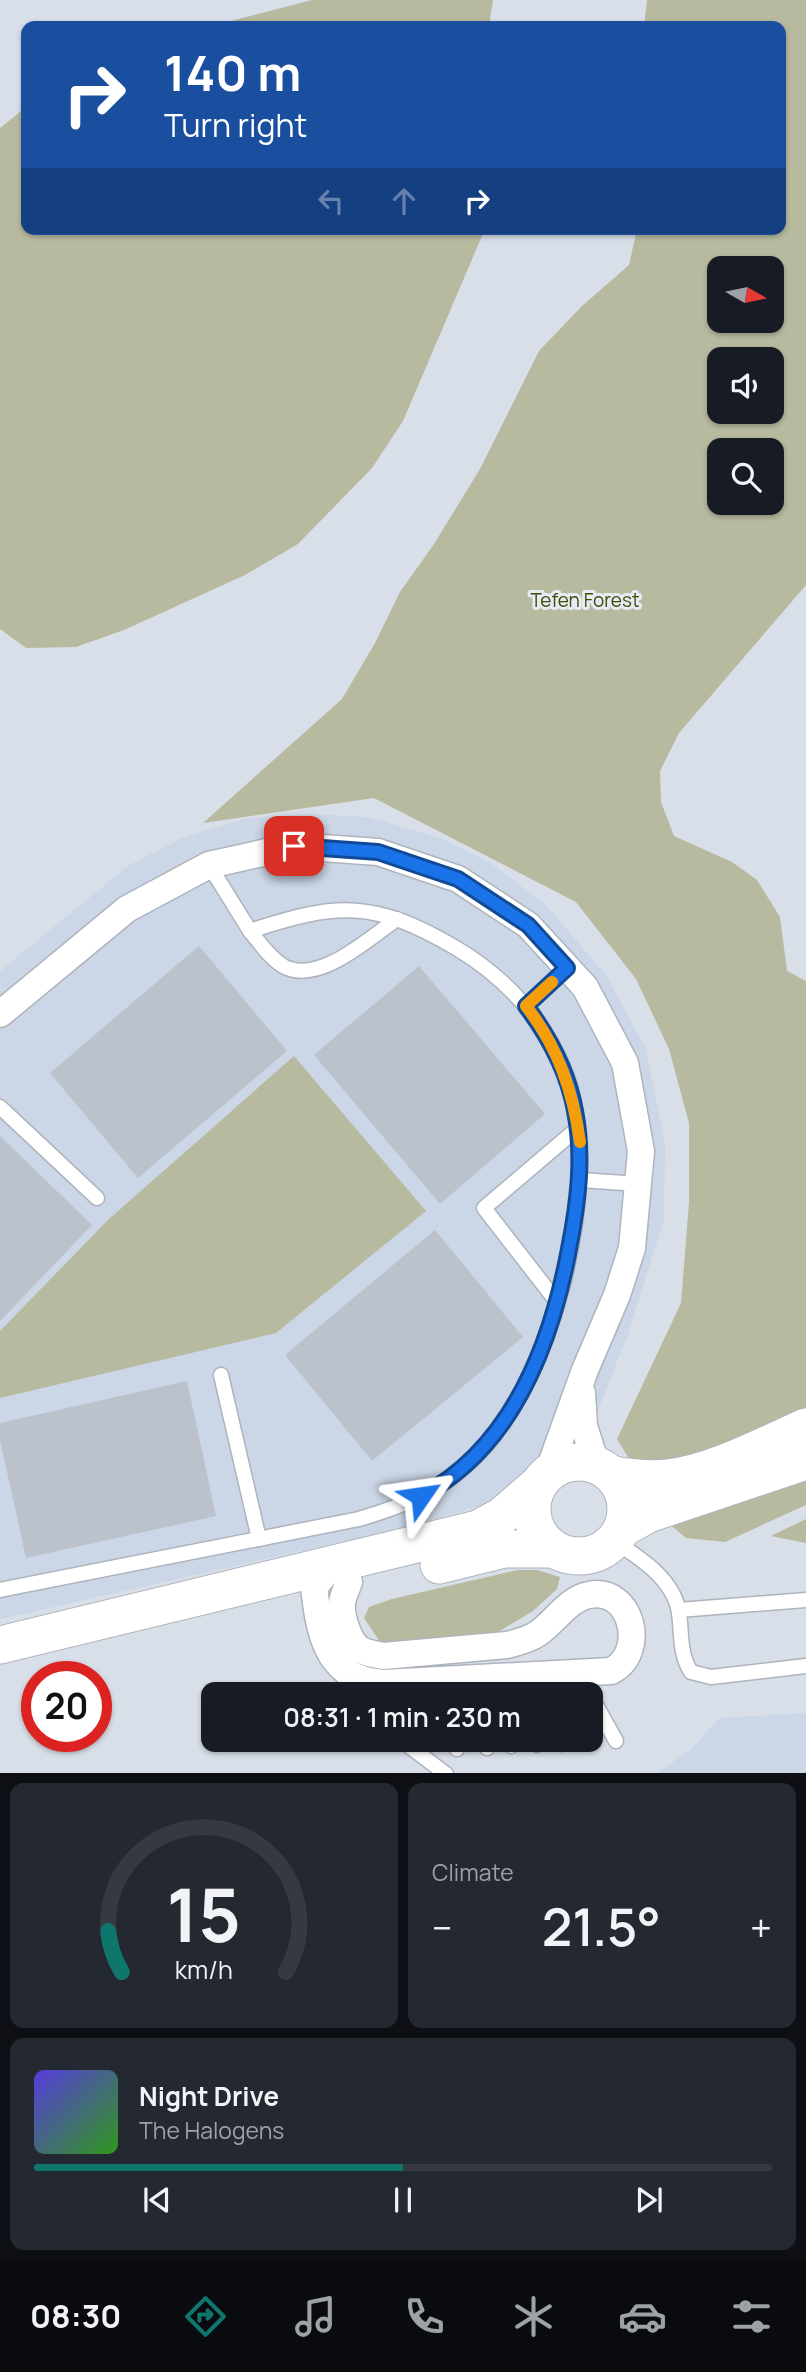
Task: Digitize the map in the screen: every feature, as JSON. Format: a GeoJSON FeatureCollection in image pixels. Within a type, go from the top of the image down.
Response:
{"type":"FeatureCollection","features":[{"type":"Feature","properties":{"kind":"street"},"geometry":{"type":"LineString","coordinates":[[0,1014],[127,909],[208,864],[294,846],[378,852],[458,879],[528,925],[585,987],[625,1063],[642,1151],[632,1248],[617,1295],[531,1507],[541,1538],[554,1549],[569,1555],[585,1556],[601,1551],[619,1534],[648,1514],[806,1461]]}},
{"type":"Feature","properties":{"kind":"street"},"geometry":{"type":"LineString","coordinates":[[581,1384],[584,1426],[604,1470],[619,1483],[625,1497],[627,1512],[619,1534]]}},
{"type":"Feature","properties":{"kind":"street"},"geometry":{"type":"LineString","coordinates":[[332,1578],[478,1529],[502,1516],[544,1479],[567,1463],[581,1461],[604,1470],[642,1479],[669,1478],[727,1461],[806,1427]]}},
{"type":"Feature","properties":{"kind":"street"},"geometry":{"type":"LineString","coordinates":[[0,1645],[185,1602],[332,1578],[388,1576],[504,1549],[554,1549]]}},
{"type":"Feature","properties":{"kind":"street"},"geometry":{"type":"LineString","coordinates":[[332,1578],[349,1632],[357,1647],[383,1656],[507,1645],[537,1634],[575,1601],[590,1595],[606,1595],[619,1602],[628,1615],[632,1636],[630,1653],[623,1666],[611,1671],[546,1682]]}},
{"type":"Feature","properties":{"kind":"street"},"geometry":{"type":"LineString","coordinates":[[332,1578],[323,1637],[332,1659],[364,1682]]}},
{"type":"Feature","properties":{"kind":"lane"},"geometry":{"type":"LineString","coordinates":[[208,864],[250,931],[268,953],[283,966],[300,971],[310,971],[335,961],[397,919]]}},
{"type":"Feature","properties":{"kind":"lane"},"geometry":{"type":"LineString","coordinates":[[0,1590],[359,1519],[402,1506],[440,1486],[472,1460],[499,1429],[522,1393],[540,1354],[557,1302],[574,1224],[580,1180],[578,1128],[567,1078],[555,1049],[526,1006],[494,974],[466,954],[397,919],[367,911],[329,911],[294,917],[250,931]]}},
{"type":"Feature","properties":{"kind":"lane"},"geometry":{"type":"LineString","coordinates":[[526,1006],[567,968]]}},
{"type":"Feature","properties":{"kind":"lane"},"geometry":{"type":"LineString","coordinates":[[0,1107],[97,1198]]}},
{"type":"Feature","properties":{"kind":"lane"},"geometry":{"type":"LineString","coordinates":[[557,1302],[484,1208],[578,1128]]}},
{"type":"Feature","properties":{"kind":"lane"},"geometry":{"type":"LineString","coordinates":[[580,1180],[639,1184]]}},
{"type":"Feature","properties":{"kind":"lane"},"geometry":{"type":"LineString","coordinates":[[221,1375],[258,1539]]}},
{"type":"Feature","properties":{"kind":"lane"},"geometry":{"type":"LineString","coordinates":[[619,1534],[646,1561],[674,1597],[679,1610],[683,1659],[691,1672],[711,1678],[806,1667]]}},
{"type":"Feature","properties":{"kind":"lane"},"geometry":{"type":"LineString","coordinates":[[679,1610],[806,1600]]}},
{"type":"Feature","properties":{"kind":"lane"},"geometry":{"type":"LineString","coordinates":[[369,1653],[371,1682]]}},
{"type":"Feature","properties":{"kind":"lane"},"geometry":{"type":"LineString","coordinates":[[603,1733],[616,1741]]}},
{"type":"Feature","properties":{"kind":"lane"},"geometry":{"type":"LineString","coordinates":[[417,1752],[446,1773]]}},
{"type":"Feature","properties":{"kind":"shaded area"},"geometry":{"type":"Polygon","coordinates":[[[308,814],[368,817],[443,839],[492,864],[547,906],[606,975],[646,1049],[665,1144],[664,1220],[628,1334],[587,1438],[578,1477],[407,1527],[0,1619],[0,971],[128,866],[182,838],[247,818],[308,814]]]}},
{"type":"Feature","properties":{"kind":"shaded area"},"geometry":{"type":"Polygon","coordinates":[[[806,1713],[806,1773],[657,1773],[690,1750],[720,1718],[806,1713]]]}},
{"type":"Feature","properties":{"kind":"green space"},"geometry":{"type":"Polygon","coordinates":[[[312,0],[493,0],[490,21],[231,21],[312,0]]]}},
{"type":"Feature","properties":{"kind":"green space","name":"Tefen Forest"},"geometry":{"type":"Polygon","coordinates":[[[647,0],[806,0],[806,585],[679,733],[660,771],[661,802],[674,836],[732,862],[757,880],[780,917],[787,971],[806,981],[806,1505],[725,1542],[686,1538],[668,1523],[617,1439],[681,1303],[689,1202],[689,1123],[669,1049],[636,979],[576,902],[374,798],[203,823],[342,699],[375,643],[400,592],[434,544],[480,469],[539,351],[582,306],[629,265],[636,235],[786,235],[786,21],[645,21],[647,0]]]}},
{"type":"Feature","properties":{"kind":"green space"},"geometry":{"type":"Polygon","coordinates":[[[21,111],[21,235],[482,235],[403,421],[372,468],[298,544],[245,575],[124,630],[76,647],[26,648],[0,629],[0,128],[21,111]]]}},
{"type":"Feature","properties":{"kind":"green space"},"geometry":{"type":"Polygon","coordinates":[[[294,1056],[426,1211],[276,1333],[0,1398],[0,1331],[108,1220],[294,1056]]]}},
{"type":"Feature","properties":{"kind":"green space"},"geometry":{"type":"Polygon","coordinates":[[[806,1519],[806,1543],[771,1536],[806,1519]]]}},
{"type":"Feature","properties":{"kind":"green space"},"geometry":{"type":"Polygon","coordinates":[[[518,1570],[537,1570],[560,1577],[557,1589],[533,1611],[498,1632],[393,1645],[380,1642],[364,1618],[369,1607],[392,1599],[518,1570]]]}},
{"type":"Feature","properties":{"kind":"building"},"geometry":{"type":"Polygon","coordinates":[[[199,946],[287,1051],[138,1178],[50,1073],[199,946]]]}},
{"type":"Feature","properties":{"kind":"building"},"geometry":{"type":"Polygon","coordinates":[[[419,966],[545,1114],[440,1204],[314,1055],[419,966]]]}},
{"type":"Feature","properties":{"kind":"building"},"geometry":{"type":"Polygon","coordinates":[[[0,1136],[92,1225],[0,1321],[0,1136]]]}},
{"type":"Feature","properties":{"kind":"building"},"geometry":{"type":"Polygon","coordinates":[[[435,1230],[523,1337],[372,1461],[285,1355],[435,1230]]]}},
{"type":"Feature","properties":{"kind":"building"},"geometry":{"type":"Polygon","coordinates":[[[187,1381],[216,1516],[26,1558],[0,1440],[0,1423],[187,1381]]]}},
{"type":"Feature","properties":{"kind":"slow traffic"},"geometry":{"type":"LineString","coordinates":[[552,982],[526,1006],[555,1049],[567,1078],[580,1142]]}},
{"type":"Feature","properties":{"kind":"route"},"geometry":{"type":"LineString","coordinates":[[294,846],[378,852],[458,879],[528,925],[567,968],[526,1006],[555,1049],[567,1078],[580,1144],[580,1180],[574,1224],[555,1312],[522,1393],[499,1429],[472,1460],[440,1486],[421,1496]]}}]}
